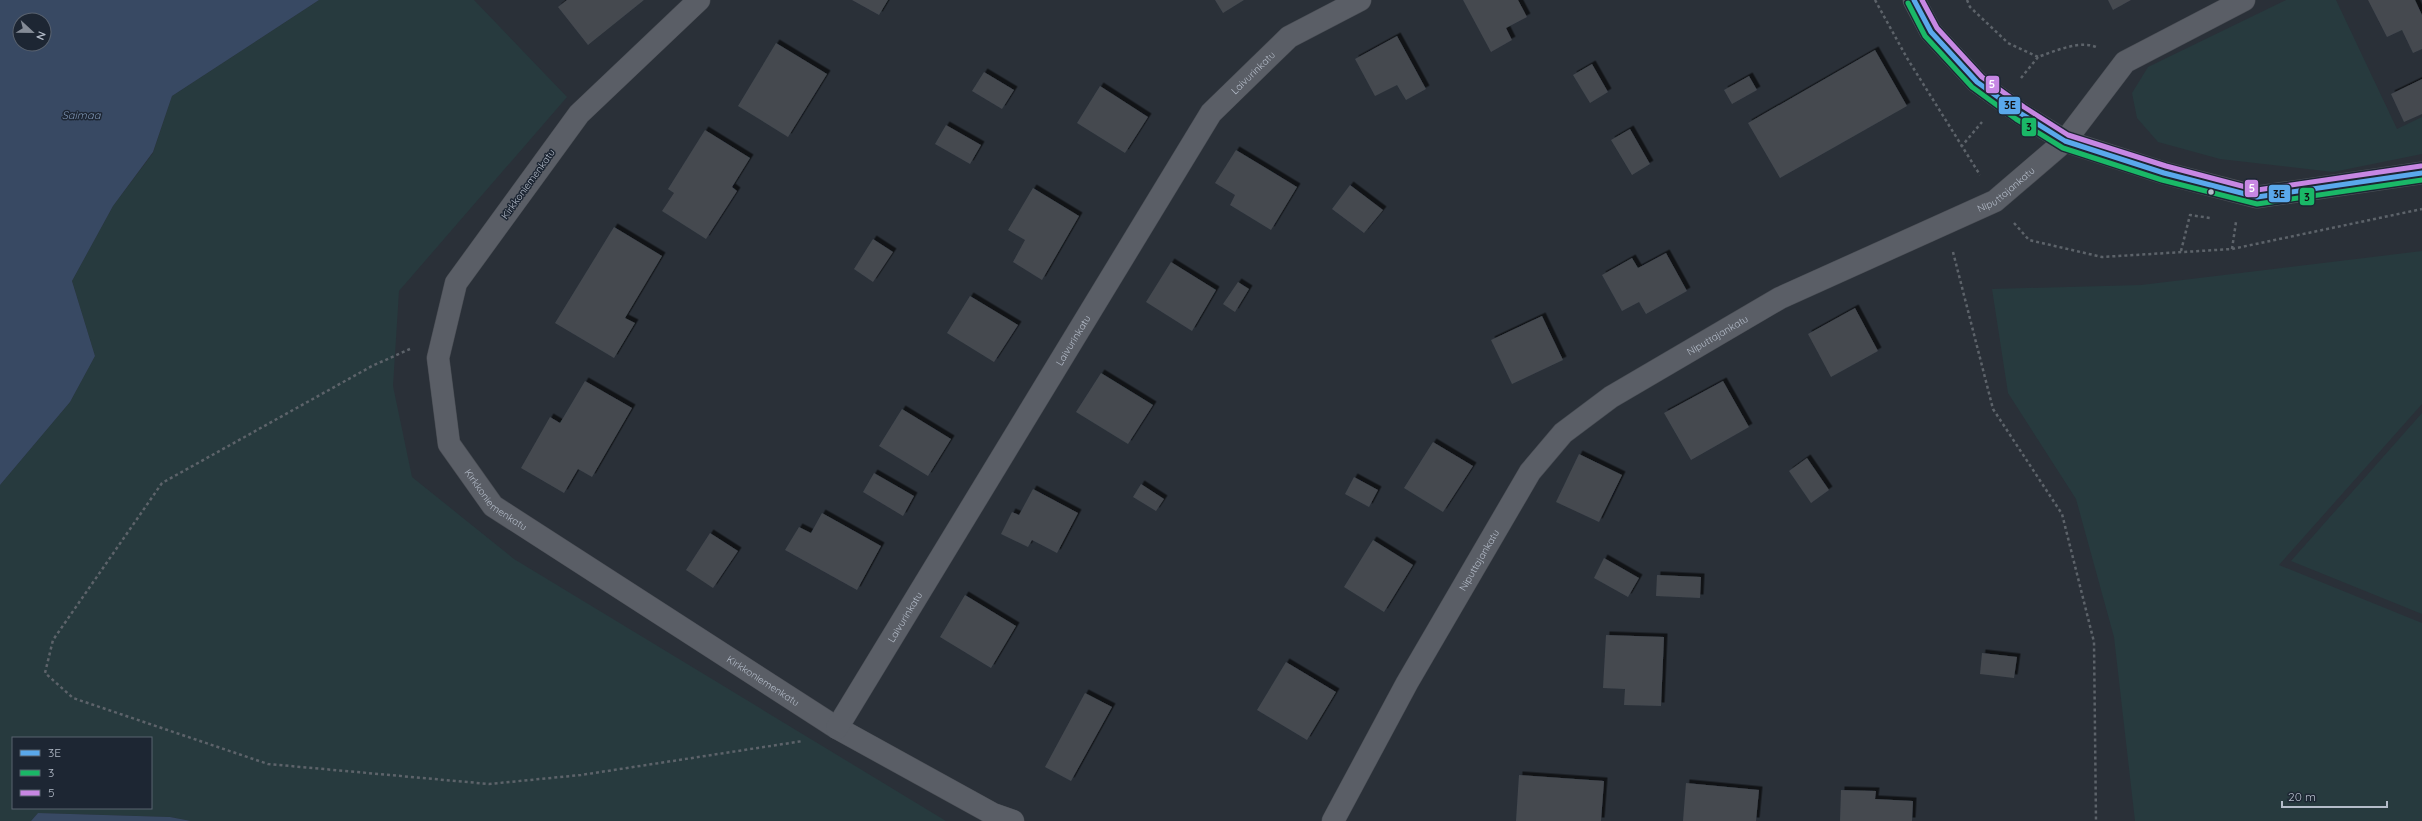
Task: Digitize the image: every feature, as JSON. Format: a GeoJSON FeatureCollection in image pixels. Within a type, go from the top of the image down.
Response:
{"type":"FeatureCollection","features":[{"type":"Feature","properties":{"kind":"street","name":"Kirkkoniemenkatu"},"geometry":{"type":"LineString","coordinates":[[699,0],[580,114],[456,283],[438,358],[449,444],[493,506],[837,728],[993,814],[1013,821]]}},
{"type":"Feature","properties":{"kind":"street","name":"Laivurinkatu"},"geometry":{"type":"LineString","coordinates":[[837,728],[1211,113],[1289,37],[1360,0]]}},
{"type":"Feature","properties":{"kind":"street"},"geometry":{"type":"LineString","coordinates":[[1914,0],[1932,32],[1977,82],[2020,113],[2065,141],[2164,173],[2257,198],[2422,173]]}},
{"type":"Feature","properties":{"kind":"street","name":"Niputtajankatu"},"geometry":{"type":"LineString","coordinates":[[1333,821],[1407,683],[1530,472],[1563,433],[1612,397],[1780,298],[1945,222],[1995,201],[2065,141],[2125,62],[2244,0]]}},
{"type":"Feature","properties":{"kind":"path"},"geometry":{"type":"LineString","coordinates":[[1875,0],[1907,58],[1995,201],[2029,240],[2102,257],[2232,249],[2422,209]]}},
{"type":"Feature","properties":{"kind":"path"},"geometry":{"type":"LineString","coordinates":[[1967,0],[1970,7],[2008,43],[2038,57],[2061,49],[2092,45],[2125,62]]}},
{"type":"Feature","properties":{"kind":"path"},"geometry":{"type":"LineString","coordinates":[[2181,251],[2190,215]]}},
{"type":"Feature","properties":{"kind":"path"},"geometry":{"type":"LineString","coordinates":[[2232,249],[2236,221]]}},
{"type":"Feature","properties":{"kind":"path"},"geometry":{"type":"LineString","coordinates":[[1945,222],[1993,409],[2062,514],[2094,642],[2096,821]]}},
{"type":"Feature","properties":{"kind":"path"},"geometry":{"type":"LineString","coordinates":[[444,334],[372,366],[162,483],[53,640],[45,673],[73,698],[268,764],[489,784],[581,774],[796,744],[837,728]]}},
{"type":"Feature","properties":{"kind":"green space"},"geometry":{"type":"Polygon","coordinates":[[[319,0],[474,0],[567,97],[399,291],[393,386],[412,477],[514,559],[946,821],[191,821],[170,817],[38,813],[31,821],[0,821],[0,485],[70,402],[95,356],[72,281],[113,206],[153,153],[172,96],[319,0]]]}},
{"type":"Feature","properties":{"kind":"green space"},"geometry":{"type":"Polygon","coordinates":[[[2286,0],[2336,0],[2397,129],[2422,117],[2422,154],[2333,172],[2220,159],[2158,142],[2137,118],[2132,93],[2148,67],[2286,0]]]}},
{"type":"Feature","properties":{"kind":"green space"},"geometry":{"type":"Polygon","coordinates":[[[2422,251],[2422,404],[2279,565],[2422,623],[2422,821],[2135,821],[2114,637],[2076,499],[2008,393],[1992,289],[2141,285],[2422,251]]]}},
{"type":"Feature","properties":{"kind":"green space"},"geometry":{"type":"Polygon","coordinates":[[[2422,413],[2422,614],[2291,561],[2422,413]]]}},
{"type":"Feature","properties":{"kind":"water","name":"Saimaa"},"geometry":{"type":"Polygon","coordinates":[[[0,0],[319,0],[172,96],[153,152],[113,206],[72,281],[95,356],[70,402],[0,485],[0,0]]]}},
{"type":"Feature","properties":{"kind":"water"},"geometry":{"type":"Polygon","coordinates":[[[38,813],[170,817],[191,821],[31,821],[38,813]]]}},
{"type":"Feature","properties":{"kind":"building"},"geometry":{"type":"Polygon","coordinates":[[[567,0],[644,0],[588,45],[558,7],[567,0]]]}},
{"type":"Feature","properties":{"kind":"building"},"geometry":{"type":"Polygon","coordinates":[[[852,0],[888,0],[879,15],[852,0]]]}},
{"type":"Feature","properties":{"kind":"building"},"geometry":{"type":"Polygon","coordinates":[[[1215,0],[1244,0],[1223,13],[1215,0]]]}},
{"type":"Feature","properties":{"kind":"building"},"geometry":{"type":"Polygon","coordinates":[[[1463,0],[1518,0],[1527,17],[1506,28],[1512,40],[1491,52],[1463,0]]]}},
{"type":"Feature","properties":{"kind":"building"},"geometry":{"type":"Polygon","coordinates":[[[2108,0],[2131,0],[2113,10],[2108,0]]]}},
{"type":"Feature","properties":{"kind":"building"},"geometry":{"type":"Polygon","coordinates":[[[2368,0],[2415,0],[2422,15],[2422,49],[2413,53],[2402,30],[2387,37],[2368,0]]]}},
{"type":"Feature","properties":{"kind":"building"},"geometry":{"type":"Polygon","coordinates":[[[1397,36],[1426,89],[1406,100],[1397,85],[1375,96],[1355,59],[1397,36]]]}},
{"type":"Feature","properties":{"kind":"building"},"geometry":{"type":"Polygon","coordinates":[[[776,43],[827,74],[788,137],[738,106],[776,43]]]}},
{"type":"Feature","properties":{"kind":"building"},"geometry":{"type":"Polygon","coordinates":[[[1875,50],[1907,106],[1780,178],[1748,123],[1875,50]]]}},
{"type":"Feature","properties":{"kind":"building"},"geometry":{"type":"Polygon","coordinates":[[[1592,64],[1608,92],[1590,103],[1573,75],[1592,64]]]}},
{"type":"Feature","properties":{"kind":"building"},"geometry":{"type":"Polygon","coordinates":[[[984,72],[1014,90],[1002,109],[972,91],[984,72]]]}},
{"type":"Feature","properties":{"kind":"building"},"geometry":{"type":"Polygon","coordinates":[[[1749,76],[1757,90],[1732,104],[1724,90],[1749,76]]]}},
{"type":"Feature","properties":{"kind":"building"},"geometry":{"type":"Polygon","coordinates":[[[2422,79],[2422,114],[2404,122],[2391,94],[2422,79]]]}},
{"type":"Feature","properties":{"kind":"building"},"geometry":{"type":"Polygon","coordinates":[[[1100,86],[1148,117],[1125,153],[1077,123],[1100,86]]]}},
{"type":"Feature","properties":{"kind":"building"},"geometry":{"type":"Polygon","coordinates":[[[946,125],[981,145],[970,164],[935,144],[946,125]]]}},
{"type":"Feature","properties":{"kind":"building"},"geometry":{"type":"Polygon","coordinates":[[[1630,129],[1650,164],[1632,175],[1611,140],[1630,129]]]}},
{"type":"Feature","properties":{"kind":"building"},"geometry":{"type":"Polygon","coordinates":[[[705,130],[750,158],[732,187],[737,191],[706,239],[662,211],[674,193],[668,189],[705,130]]]}},
{"type":"Feature","properties":{"kind":"building"},"geometry":{"type":"Polygon","coordinates":[[[1236,150],[1297,187],[1271,230],[1230,205],[1235,195],[1215,183],[1236,150]]]}},
{"type":"Feature","properties":{"kind":"building"},"geometry":{"type":"Polygon","coordinates":[[[1350,185],[1383,210],[1364,233],[1332,209],[1350,185]]]}},
{"type":"Feature","properties":{"kind":"building"},"geometry":{"type":"Polygon","coordinates":[[[1033,188],[1079,216],[1042,280],[1013,262],[1025,240],[1008,230],[1033,188]]]}},
{"type":"Feature","properties":{"kind":"building"},"geometry":{"type":"Polygon","coordinates":[[[614,227],[662,256],[625,318],[635,323],[614,358],[555,323],[614,227]]]}},
{"type":"Feature","properties":{"kind":"building"},"geometry":{"type":"Polygon","coordinates":[[[873,239],[893,252],[873,282],[854,269],[873,239]]]}},
{"type":"Feature","properties":{"kind":"building"},"geometry":{"type":"Polygon","coordinates":[[[1666,253],[1687,291],[1646,314],[1639,302],[1622,311],[1602,275],[1632,258],[1638,268],[1666,253]]]}},
{"type":"Feature","properties":{"kind":"building"},"geometry":{"type":"Polygon","coordinates":[[[1171,262],[1216,290],[1192,331],[1146,302],[1171,262]]]}},
{"type":"Feature","properties":{"kind":"building"},"geometry":{"type":"Polygon","coordinates":[[[1238,282],[1249,289],[1235,312],[1223,304],[1238,282]]]}},
{"type":"Feature","properties":{"kind":"building"},"geometry":{"type":"Polygon","coordinates":[[[970,296],[1018,325],[994,362],[947,333],[970,296]]]}},
{"type":"Feature","properties":{"kind":"building"},"geometry":{"type":"Polygon","coordinates":[[[1855,308],[1878,351],[1831,377],[1808,334],[1855,308]]]}},
{"type":"Feature","properties":{"kind":"building"},"geometry":{"type":"Polygon","coordinates":[[[1542,316],[1563,360],[1512,384],[1491,340],[1542,316]]]}},
{"type":"Feature","properties":{"kind":"building"},"geometry":{"type":"Polygon","coordinates":[[[1101,373],[1153,405],[1128,444],[1076,412],[1101,373]]]}},
{"type":"Feature","properties":{"kind":"building"},"geometry":{"type":"Polygon","coordinates":[[[585,381],[632,408],[592,477],[578,469],[564,493],[521,468],[550,417],[560,423],[585,381]]]}},
{"type":"Feature","properties":{"kind":"building"},"geometry":{"type":"Polygon","coordinates":[[[1723,381],[1749,427],[1691,460],[1664,413],[1723,381]]]}},
{"type":"Feature","properties":{"kind":"building"},"geometry":{"type":"Polygon","coordinates":[[[902,409],[951,439],[928,476],[879,446],[902,409]]]}},
{"type":"Feature","properties":{"kind":"building"},"geometry":{"type":"Polygon","coordinates":[[[1433,442],[1473,466],[1443,512],[1404,488],[1433,442]]]}},
{"type":"Feature","properties":{"kind":"building"},"geometry":{"type":"Polygon","coordinates":[[[1579,454],[1622,475],[1599,522],[1556,502],[1579,454]]]}},
{"type":"Feature","properties":{"kind":"building"},"geometry":{"type":"Polygon","coordinates":[[[1807,458],[1829,490],[1811,503],[1789,471],[1807,458]]]}},
{"type":"Feature","properties":{"kind":"building"},"geometry":{"type":"Polygon","coordinates":[[[874,473],[914,496],[903,516],[863,492],[874,473]]]}},
{"type":"Feature","properties":{"kind":"building"},"geometry":{"type":"Polygon","coordinates":[[[1354,477],[1378,490],[1369,507],[1345,494],[1354,477]]]}},
{"type":"Feature","properties":{"kind":"building"},"geometry":{"type":"Polygon","coordinates":[[[1141,484],[1164,499],[1156,511],[1133,497],[1141,484]]]}},
{"type":"Feature","properties":{"kind":"building"},"geometry":{"type":"Polygon","coordinates":[[[1033,489],[1078,513],[1057,553],[1032,540],[1028,547],[1001,534],[1012,512],[1019,515],[1033,489]]]}},
{"type":"Feature","properties":{"kind":"building"},"geometry":{"type":"Polygon","coordinates":[[[822,513],[881,546],[857,590],[785,550],[799,527],[811,533],[822,513]]]}},
{"type":"Feature","properties":{"kind":"building"},"geometry":{"type":"Polygon","coordinates":[[[710,533],[738,551],[713,588],[686,570],[710,533]]]}},
{"type":"Feature","properties":{"kind":"building"},"geometry":{"type":"Polygon","coordinates":[[[1373,540],[1413,565],[1384,612],[1344,587],[1373,540]]]}},
{"type":"Feature","properties":{"kind":"building"},"geometry":{"type":"Polygon","coordinates":[[[1604,558],[1639,578],[1628,597],[1594,578],[1604,558]]]}},
{"type":"Feature","properties":{"kind":"building"},"geometry":{"type":"Polygon","coordinates":[[[1657,575],[1701,577],[1700,598],[1656,596],[1657,575]]]}},
{"type":"Feature","properties":{"kind":"building"},"geometry":{"type":"Polygon","coordinates":[[[965,595],[1016,626],[991,668],[940,637],[965,595]]]}},
{"type":"Feature","properties":{"kind":"building"},"geometry":{"type":"Polygon","coordinates":[[[1606,635],[1664,637],[1661,706],[1624,705],[1625,689],[1603,688],[1606,635]]]}},
{"type":"Feature","properties":{"kind":"building"},"geometry":{"type":"Polygon","coordinates":[[[1982,653],[2017,657],[2014,678],[1980,674],[1982,653]]]}},
{"type":"Feature","properties":{"kind":"building"},"geometry":{"type":"Polygon","coordinates":[[[1286,662],[1336,692],[1307,740],[1257,710],[1286,662]]]}},
{"type":"Feature","properties":{"kind":"building"},"geometry":{"type":"Polygon","coordinates":[[[1085,693],[1112,707],[1071,781],[1045,767],[1085,693]]]}},
{"type":"Feature","properties":{"kind":"building"},"geometry":{"type":"Polygon","coordinates":[[[1519,775],[1604,781],[1601,821],[1516,821],[1519,775]]]}},
{"type":"Feature","properties":{"kind":"building"},"geometry":{"type":"Polygon","coordinates":[[[1686,783],[1759,790],[1756,821],[1683,821],[1686,783]]]}},
{"type":"Feature","properties":{"kind":"building"},"geometry":{"type":"Polygon","coordinates":[[[1841,790],[1876,791],[1875,799],[1913,801],[1912,821],[1840,821],[1841,790]]]}},
{"type":"Feature","properties":{"kind":"transit line","name":"3E"},"geometry":{"type":"LineString","coordinates":[[1914,0],[1931,32],[1977,82],[2020,113],[2065,141],[2164,173],[2257,197],[2422,173]]}},
{"type":"Feature","properties":{"kind":"transit line","name":"5"},"geometry":{"type":"LineString","coordinates":[[1922,0],[1937,28],[1982,77],[2024,107],[2068,135],[2166,166],[2257,190],[2421,166]]}},
{"type":"Feature","properties":{"kind":"transit line","name":"3"},"geometry":{"type":"LineString","coordinates":[[1908,3],[1925,36],[1972,87],[2016,119],[2063,148],[2162,180],[2257,204],[2422,180]]}}]}
